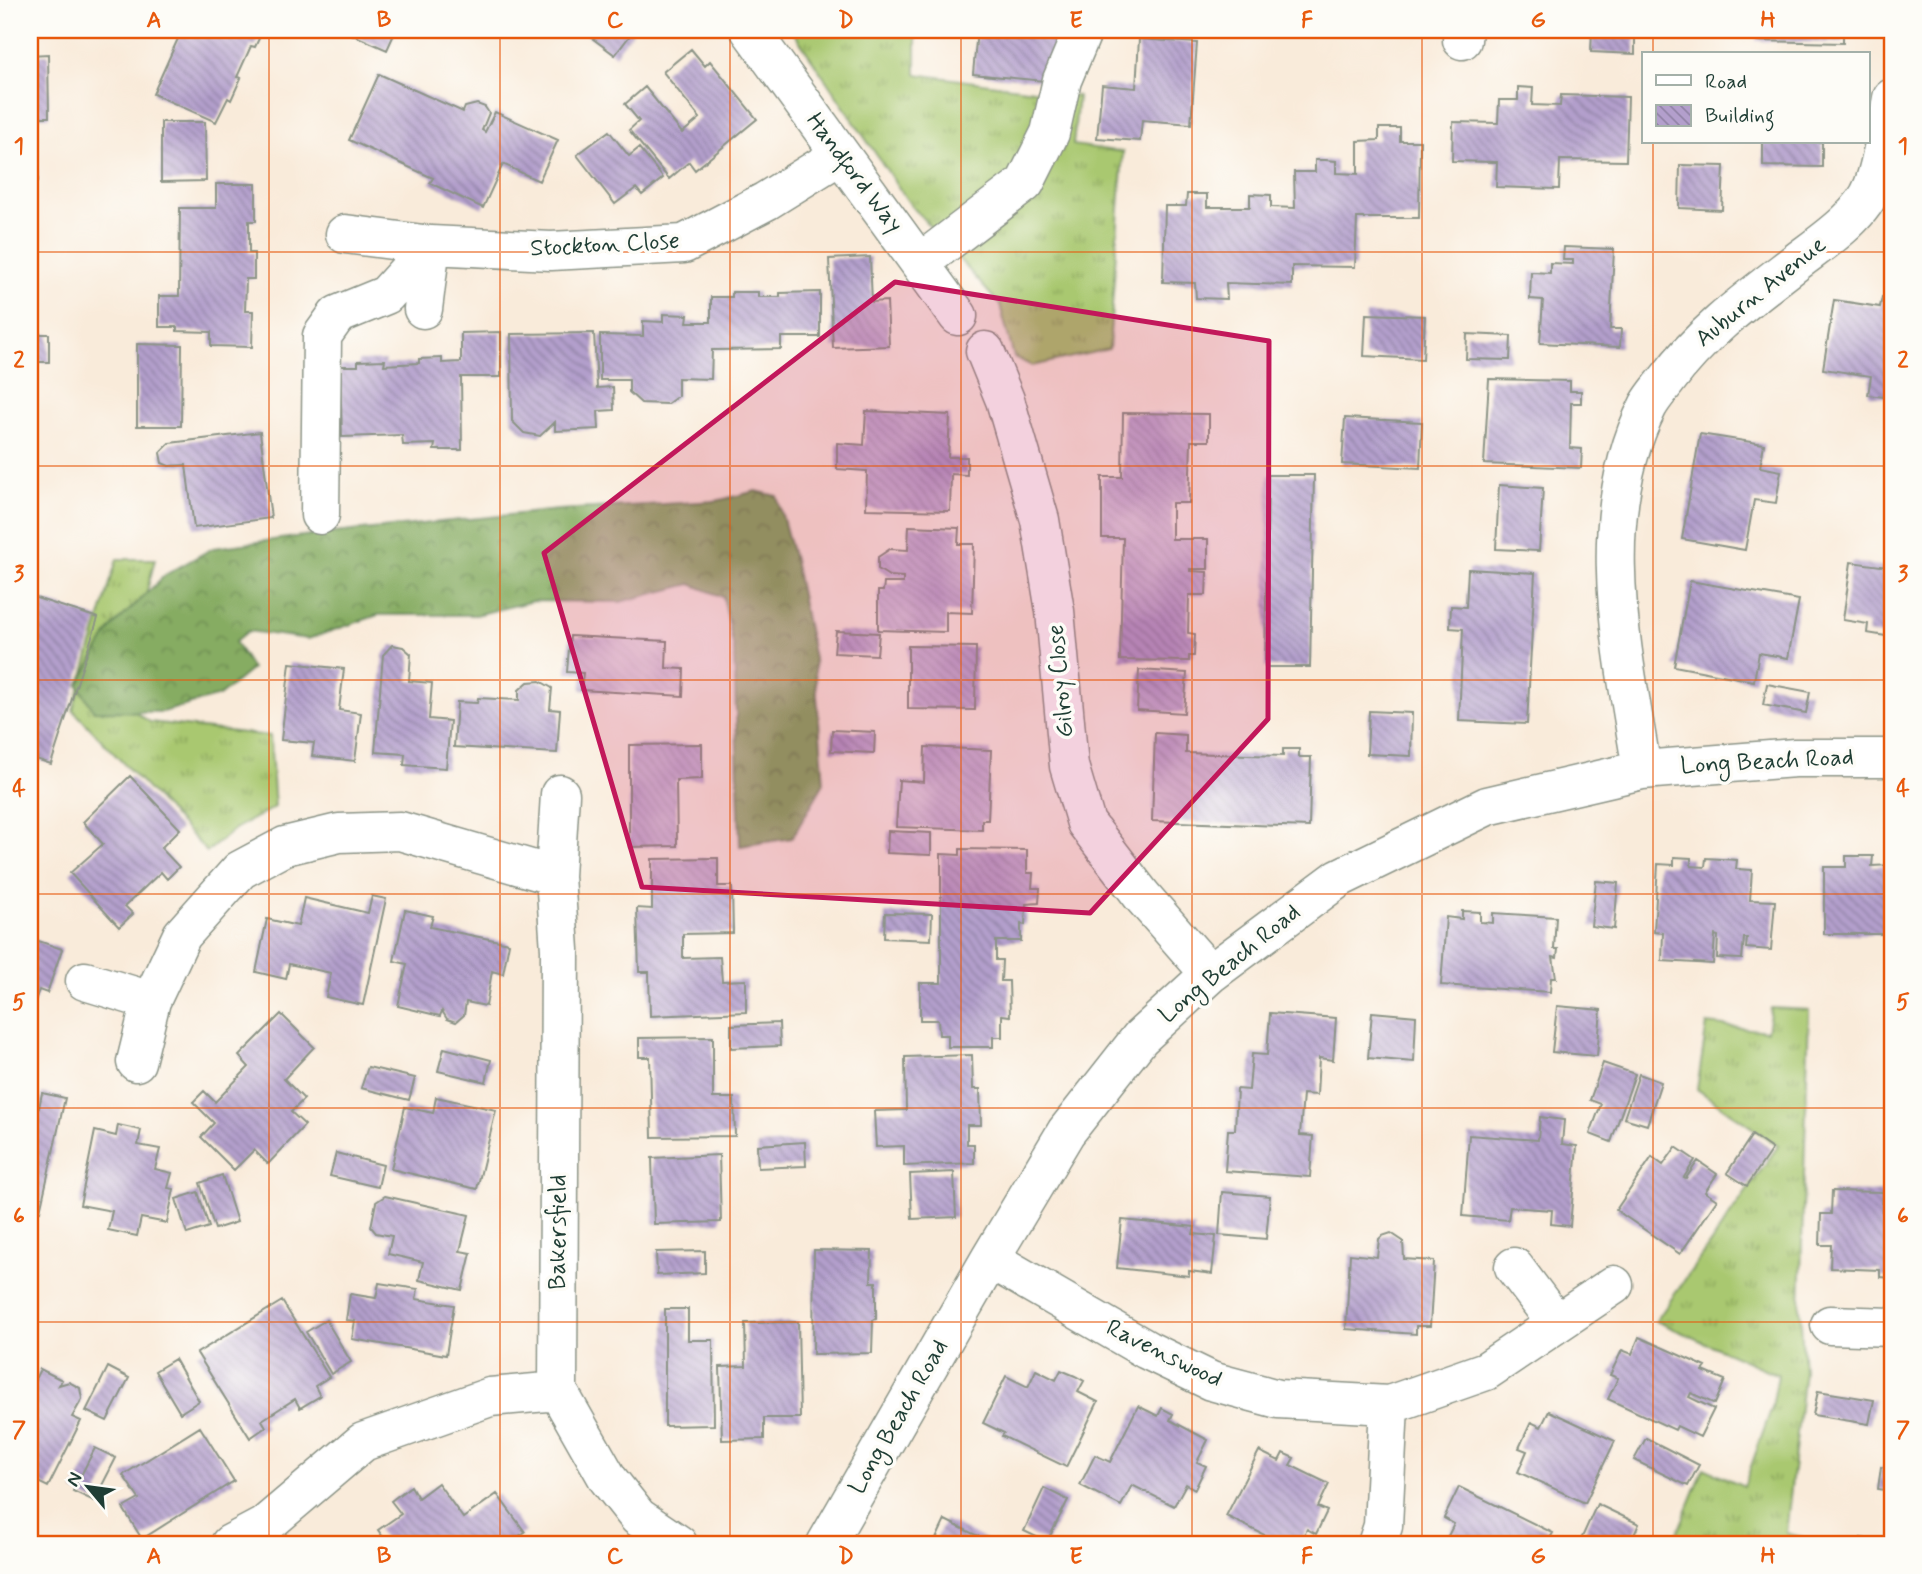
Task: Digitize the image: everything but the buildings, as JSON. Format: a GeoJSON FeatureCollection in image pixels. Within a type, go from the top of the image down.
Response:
{"type":"FeatureCollection","features":[{"type":"Feature","properties":{"kind":"street","name":"Handford Way"},"geometry":{"type":"LineString","coordinates":[[750,30],[958,316]]}},
{"type":"Feature","properties":{"kind":"street"},"geometry":{"type":"LineString","coordinates":[[921,262],[1025,183],[1050,133],[1062,80],[1083,30]]}},
{"type":"Feature","properties":{"kind":"street","name":"Auburn Avenue"},"geometry":{"type":"LineString","coordinates":[[1642,770],[1616,606],[1620,500],[1631,452],[1649,405],[1688,352],[1739,306],[1847,223],[1883,191],[1892,98]]}},
{"type":"Feature","properties":{"kind":"street","name":"Stockton Close"},"geometry":{"type":"LineString","coordinates":[[345,234],[431,245],[551,251],[684,244],[766,201],[840,155]]}},
{"type":"Feature","properties":{"kind":"street"},"geometry":{"type":"LineString","coordinates":[[423,309],[431,245]]}},
{"type":"Feature","properties":{"kind":"street"},"geometry":{"type":"LineString","coordinates":[[320,515],[322,336],[337,315],[386,295],[431,245]]}},
{"type":"Feature","properties":{"kind":"street","name":"Gilroy Close"},"geometry":{"type":"LineString","coordinates":[[985,351],[1005,400],[1040,520],[1055,611],[1069,766],[1086,823],[1142,896],[1210,974]]}},
{"type":"Feature","properties":{"kind":"street","name":"Long Beach Road"},"geometry":{"type":"LineString","coordinates":[[826,1544],[1066,1132],[1140,1038],[1210,974],[1339,878],[1487,806],[1642,770],[1795,758],[1892,758]]}},
{"type":"Feature","properties":{"kind":"street","name":"Bakersfield"},"geometry":{"type":"LineString","coordinates":[[560,794],[555,876],[560,950],[558,1391],[608,1479],[638,1517],[678,1544]]}},
{"type":"Feature","properties":{"kind":"street"},"geometry":{"type":"LineString","coordinates":[[136,1062],[151,1001],[182,935],[240,870],[285,846],[339,833],[400,831],[555,876]]}},
{"type":"Feature","properties":{"kind":"street"},"geometry":{"type":"LineString","coordinates":[[85,981],[151,1001]]}},
{"type":"Feature","properties":{"kind":"street","name":"Ravenswood"},"geometry":{"type":"LineString","coordinates":[[990,1259],[1147,1350],[1211,1381],[1278,1399],[1389,1405],[1486,1371],[1614,1285]]}},
{"type":"Feature","properties":{"kind":"street"},"geometry":{"type":"LineString","coordinates":[[1514,1267],[1556,1323]]}},
{"type":"Feature","properties":{"kind":"street"},"geometry":{"type":"LineString","coordinates":[[1830,1325],[1892,1327]]}},
{"type":"Feature","properties":{"kind":"street"},"geometry":{"type":"LineString","coordinates":[[230,1544],[264,1526],[363,1442],[490,1397],[558,1391]]}},
{"type":"Feature","properties":{"kind":"street"},"geometry":{"type":"LineString","coordinates":[[1377,1544],[1383,1527],[1389,1405]]}},
{"type":"Feature","properties":{"kind":"highlighted area"},"geometry":{"type":"Polygon","coordinates":[[[895,282],[1269,341],[1268,719],[1090,913],[642,887],[544,553],[895,282]]]}},
{"type":"Feature","properties":{"kind":"green space"},"geometry":{"type":"Polygon","coordinates":[[[792,30],[916,30],[916,74],[1078,96],[1073,145],[1123,152],[1109,349],[1032,366],[1014,357],[1000,305],[909,203],[792,30]]]}},
{"type":"Feature","properties":{"kind":"green space"},"geometry":{"type":"Polygon","coordinates":[[[756,491],[777,496],[794,560],[814,659],[824,783],[792,838],[740,846],[734,649],[723,597],[691,584],[620,602],[533,601],[476,615],[378,615],[308,639],[248,631],[235,642],[252,669],[219,696],[163,712],[94,711],[78,685],[111,628],[165,575],[213,548],[558,510],[716,501],[756,491]]]}},
{"type":"Feature","properties":{"kind":"green space"},"geometry":{"type":"Polygon","coordinates":[[[117,559],[155,559],[119,701],[150,722],[270,736],[275,807],[236,828],[207,852],[73,710],[117,559]]]}},
{"type":"Feature","properties":{"kind":"green space"},"geometry":{"type":"Polygon","coordinates":[[[1771,1008],[1809,1010],[1800,1308],[1804,1371],[1786,1533],[1827,1544],[1673,1544],[1704,1468],[1744,1486],[1772,1407],[1778,1375],[1656,1321],[1778,1146],[1697,1089],[1707,1024],[1767,1031],[1771,1008]]]}}]}
